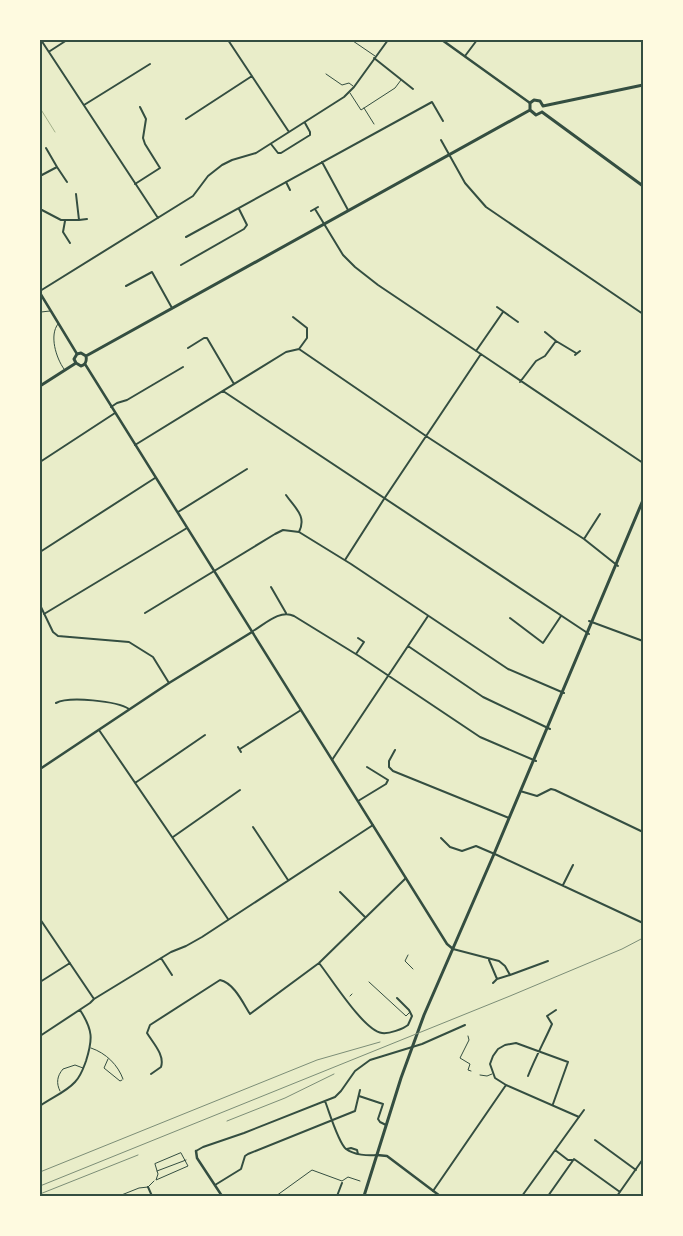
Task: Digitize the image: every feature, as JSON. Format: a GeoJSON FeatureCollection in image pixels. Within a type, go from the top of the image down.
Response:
{"type":"FeatureCollection","features":[{"type":"Feature","properties":{"kind":"main road"},"geometry":{"type":"LineString","coordinates":[[543,106],[643,85]]}},
{"type":"Feature","properties":{"kind":"main road"},"geometry":{"type":"LineString","coordinates":[[530,110],[530,104],[538,100],[543,106],[542,112]]}},
{"type":"Feature","properties":{"kind":"main road"},"geometry":{"type":"LineString","coordinates":[[530,110],[536,114],[542,112]]}},
{"type":"Feature","properties":{"kind":"main road"},"geometry":{"type":"LineString","coordinates":[[86,356],[530,110]]}},
{"type":"Feature","properties":{"kind":"main road"},"geometry":{"type":"LineString","coordinates":[[542,112],[643,186]]}},
{"type":"Feature","properties":{"kind":"main road"},"geometry":{"type":"LineString","coordinates":[[81,353],[86,356],[85,364],[81,366],[74,359],[77,354],[81,353]]}},
{"type":"Feature","properties":{"kind":"main road"},"geometry":{"type":"LineString","coordinates":[[40,386],[76,363]]}},
{"type":"Feature","properties":{"kind":"main road"},"geometry":{"type":"LineString","coordinates":[[364,1196],[420,1026],[520,791],[535,761],[588,634],[590,622],[617,565],[643,500]]}},
{"type":"Feature","properties":{"kind":"street"},"geometry":{"type":"LineString","coordinates":[[41,40],[158,218]]}},
{"type":"Feature","properties":{"kind":"street"},"geometry":{"type":"LineString","coordinates":[[49,52],[67,40]]}},
{"type":"Feature","properties":{"kind":"street"},"geometry":{"type":"LineString","coordinates":[[228,40],[289,132]]}},
{"type":"Feature","properties":{"kind":"street"},"geometry":{"type":"LineString","coordinates":[[77,354],[40,294],[192,196],[208,176],[222,165],[256,153],[349,92],[388,40]]}},
{"type":"Feature","properties":{"kind":"street"},"geometry":{"type":"LineString","coordinates":[[442,40],[530,104]]}},
{"type":"Feature","properties":{"kind":"street"},"geometry":{"type":"LineString","coordinates":[[465,56],[477,40]]}},
{"type":"Feature","properties":{"kind":"street"},"geometry":{"type":"LineString","coordinates":[[353,41],[413,89]]}},
{"type":"Feature","properties":{"kind":"street"},"geometry":{"type":"LineString","coordinates":[[84,105],[150,64]]}},
{"type":"Feature","properties":{"kind":"street"},"geometry":{"type":"LineString","coordinates":[[326,74],[342,85],[349,83],[354,87]]}},
{"type":"Feature","properties":{"kind":"street"},"geometry":{"type":"LineString","coordinates":[[186,119],[252,76]]}},
{"type":"Feature","properties":{"kind":"street"},"geometry":{"type":"LineString","coordinates":[[349,92],[361,110],[394,88],[402,79]]}},
{"type":"Feature","properties":{"kind":"street"},"geometry":{"type":"LineString","coordinates":[[186,237],[432,102],[443,121]]}},
{"type":"Feature","properties":{"kind":"street"},"geometry":{"type":"LineString","coordinates":[[135,184],[160,168],[143,138],[146,120],[140,107]]}},
{"type":"Feature","properties":{"kind":"street"},"geometry":{"type":"LineString","coordinates":[[364,108],[374,124]]}},
{"type":"Feature","properties":{"kind":"street"},"geometry":{"type":"LineString","coordinates":[[271,144],[280,154],[309,136],[310,132],[304,122]]}},
{"type":"Feature","properties":{"kind":"street"},"geometry":{"type":"LineString","coordinates":[[438,141],[444,138]]}},
{"type":"Feature","properties":{"kind":"street"},"geometry":{"type":"LineString","coordinates":[[441,140],[466,183],[486,207],[643,314]]}},
{"type":"Feature","properties":{"kind":"street"},"geometry":{"type":"LineString","coordinates":[[46,148],[66,182]]}},
{"type":"Feature","properties":{"kind":"street"},"geometry":{"type":"LineString","coordinates":[[322,162],[348,210]]}},
{"type":"Feature","properties":{"kind":"street"},"geometry":{"type":"LineString","coordinates":[[40,176],[57,167]]}},
{"type":"Feature","properties":{"kind":"street"},"geometry":{"type":"LineString","coordinates":[[286,182],[290,190]]}},
{"type":"Feature","properties":{"kind":"street"},"geometry":{"type":"LineString","coordinates":[[76,194],[79,220]]}},
{"type":"Feature","properties":{"kind":"street"},"geometry":{"type":"LineString","coordinates":[[311,211],[318,207]]}},
{"type":"Feature","properties":{"kind":"street"},"geometry":{"type":"LineString","coordinates":[[40,208],[64,221],[87,219]]}},
{"type":"Feature","properties":{"kind":"street"},"geometry":{"type":"LineString","coordinates":[[180,265],[244,229],[247,225],[239,208]]}},
{"type":"Feature","properties":{"kind":"street"},"geometry":{"type":"LineString","coordinates":[[315,209],[338,248],[355,267],[378,285],[643,463]]}},
{"type":"Feature","properties":{"kind":"street"},"geometry":{"type":"LineString","coordinates":[[64,221],[63,232],[70,243]]}},
{"type":"Feature","properties":{"kind":"street"},"geometry":{"type":"LineString","coordinates":[[126,286],[152,272],[172,308]]}},
{"type":"Feature","properties":{"kind":"street"},"geometry":{"type":"LineString","coordinates":[[497,307],[518,322]]}},
{"type":"Feature","properties":{"kind":"street"},"geometry":{"type":"LineString","coordinates":[[40,311],[51,311]]}},
{"type":"Feature","properties":{"kind":"street"},"geometry":{"type":"LineString","coordinates":[[476,351],[504,312]]}},
{"type":"Feature","properties":{"kind":"street"},"geometry":{"type":"LineString","coordinates":[[293,317],[307,328],[307,338],[299,349]]}},
{"type":"Feature","properties":{"kind":"street"},"geometry":{"type":"LineString","coordinates":[[58,323],[55,329],[56,355],[65,370]]}},
{"type":"Feature","properties":{"kind":"street"},"geometry":{"type":"LineString","coordinates":[[545,332],[576,354],[580,351]]}},
{"type":"Feature","properties":{"kind":"street"},"geometry":{"type":"LineString","coordinates":[[188,348],[207,338],[234,384]]}},
{"type":"Feature","properties":{"kind":"street"},"geometry":{"type":"LineString","coordinates":[[520,382],[534,363],[546,356],[556,341]]}},
{"type":"Feature","properties":{"kind":"street"},"geometry":{"type":"LineString","coordinates":[[135,445],[286,352],[299,349],[426,436],[584,539],[617,565]]}},
{"type":"Feature","properties":{"kind":"street"},"geometry":{"type":"LineString","coordinates":[[345,560],[481,354]]}},
{"type":"Feature","properties":{"kind":"street"},"geometry":{"type":"LineString","coordinates":[[85,364],[447,944],[453,949],[482,956],[489,960],[499,961],[505,966],[510,975]]}},
{"type":"Feature","properties":{"kind":"street"},"geometry":{"type":"LineString","coordinates":[[111,407],[127,400],[183,367]]}},
{"type":"Feature","properties":{"kind":"street"},"geometry":{"type":"LineString","coordinates":[[223,391],[588,634]]}},
{"type":"Feature","properties":{"kind":"street"},"geometry":{"type":"LineString","coordinates":[[40,462],[115,413]]}},
{"type":"Feature","properties":{"kind":"street"},"geometry":{"type":"LineString","coordinates":[[178,512],[247,469]]}},
{"type":"Feature","properties":{"kind":"street"},"geometry":{"type":"LineString","coordinates":[[40,552],[155,478]]}},
{"type":"Feature","properties":{"kind":"street"},"geometry":{"type":"LineString","coordinates":[[286,495],[303,519],[299,532]]}},
{"type":"Feature","properties":{"kind":"street"},"geometry":{"type":"LineString","coordinates":[[584,539],[600,514]]}},
{"type":"Feature","properties":{"kind":"street"},"geometry":{"type":"LineString","coordinates":[[44,614],[187,528]]}},
{"type":"Feature","properties":{"kind":"street"},"geometry":{"type":"LineString","coordinates":[[145,613],[279,532],[287,530],[299,532],[345,560],[508,669],[563,692]]}},
{"type":"Feature","properties":{"kind":"street"},"geometry":{"type":"LineString","coordinates":[[271,587],[286,613]]}},
{"type":"Feature","properties":{"kind":"street"},"geometry":{"type":"LineString","coordinates":[[40,605],[58,636],[122,640],[136,645],[153,657],[169,683]]}},
{"type":"Feature","properties":{"kind":"street"},"geometry":{"type":"LineString","coordinates":[[40,769],[169,683],[279,614],[286,613],[302,620],[356,654],[480,737],[535,761]]}},
{"type":"Feature","properties":{"kind":"street"},"geometry":{"type":"LineString","coordinates":[[332,760],[428,616]]}},
{"type":"Feature","properties":{"kind":"street"},"geometry":{"type":"LineString","coordinates":[[510,618],[543,642],[561,616]]}},
{"type":"Feature","properties":{"kind":"street"},"geometry":{"type":"LineString","coordinates":[[590,622],[643,641]]}},
{"type":"Feature","properties":{"kind":"street"},"geometry":{"type":"LineString","coordinates":[[356,654],[364,642],[358,638]]}},
{"type":"Feature","properties":{"kind":"street"},"geometry":{"type":"LineString","coordinates":[[408,646],[483,697],[548,728]]}},
{"type":"Feature","properties":{"kind":"street"},"geometry":{"type":"LineString","coordinates":[[56,702],[68,699],[118,704],[129,709]]}},
{"type":"Feature","properties":{"kind":"street"},"geometry":{"type":"LineString","coordinates":[[240,750],[301,710]]}},
{"type":"Feature","properties":{"kind":"street"},"geometry":{"type":"LineString","coordinates":[[99,730],[228,919]]}},
{"type":"Feature","properties":{"kind":"street"},"geometry":{"type":"LineString","coordinates":[[135,783],[205,735]]}},
{"type":"Feature","properties":{"kind":"street"},"geometry":{"type":"LineString","coordinates":[[394,750],[389,761],[389,767],[393,771],[509,818]]}},
{"type":"Feature","properties":{"kind":"street"},"geometry":{"type":"LineString","coordinates":[[358,801],[386,784],[388,780],[367,767]]}},
{"type":"Feature","properties":{"kind":"street"},"geometry":{"type":"LineString","coordinates":[[520,791],[537,796],[553,789],[643,832]]}},
{"type":"Feature","properties":{"kind":"street"},"geometry":{"type":"LineString","coordinates":[[173,837],[240,790]]}},
{"type":"Feature","properties":{"kind":"street"},"geometry":{"type":"LineString","coordinates":[[40,1036],[94,999],[161,958],[202,937],[372,825]]}},
{"type":"Feature","properties":{"kind":"street"},"geometry":{"type":"LineString","coordinates":[[253,827],[288,880]]}},
{"type":"Feature","properties":{"kind":"street"},"geometry":{"type":"LineString","coordinates":[[441,838],[450,848],[462,851],[476,846],[643,923]]}},
{"type":"Feature","properties":{"kind":"street"},"geometry":{"type":"LineString","coordinates":[[563,886],[573,865]]}},
{"type":"Feature","properties":{"kind":"street"},"geometry":{"type":"LineString","coordinates":[[151,1074],[162,1067],[163,1061],[147,1033],[150,1025],[220,980],[224,980],[231,986],[250,1014],[319,963],[406,878]]}},
{"type":"Feature","properties":{"kind":"street"},"geometry":{"type":"LineString","coordinates":[[340,892],[365,917]]}},
{"type":"Feature","properties":{"kind":"street"},"geometry":{"type":"LineString","coordinates":[[40,919],[94,999]]}},
{"type":"Feature","properties":{"kind":"street"},"geometry":{"type":"LineString","coordinates":[[408,955],[405,961],[412,968]]}},
{"type":"Feature","properties":{"kind":"street"},"geometry":{"type":"LineString","coordinates":[[161,958],[172,974]]}},
{"type":"Feature","properties":{"kind":"street"},"geometry":{"type":"LineString","coordinates":[[489,960],[497,979]]}},
{"type":"Feature","properties":{"kind":"street"},"geometry":{"type":"LineString","coordinates":[[493,984],[497,979],[548,960]]}},
{"type":"Feature","properties":{"kind":"street"},"geometry":{"type":"LineString","coordinates":[[40,982],[70,963]]}},
{"type":"Feature","properties":{"kind":"street"},"geometry":{"type":"LineString","coordinates":[[319,963],[346,1001],[378,1032],[384,1034],[406,1026],[412,1016],[411,1012],[397,998]]}},
{"type":"Feature","properties":{"kind":"street"},"geometry":{"type":"LineString","coordinates":[[369,982],[406,1016],[411,1012]]}},
{"type":"Feature","properties":{"kind":"street"},"geometry":{"type":"LineString","coordinates":[[40,1106],[76,1081],[84,1069],[90,1048],[90,1030],[80,1010]]}},
{"type":"Feature","properties":{"kind":"street"},"geometry":{"type":"LineString","coordinates":[[528,1076],[538,1050],[552,1024],[547,1016],[556,1010]]}},
{"type":"Feature","properties":{"kind":"street"},"geometry":{"type":"LineString","coordinates":[[222,1196],[197,1158],[196,1151],[335,1097],[355,1071],[370,1060],[422,1044],[465,1025]]}},
{"type":"Feature","properties":{"kind":"street"},"geometry":{"type":"LineString","coordinates":[[468,1036],[469,1040],[460,1058],[470,1064],[468,1070],[471,1071]]}},
{"type":"Feature","properties":{"kind":"street"},"geometry":{"type":"LineString","coordinates":[[553,1104],[568,1062],[516,1043],[505,1045],[498,1049],[490,1064],[495,1078],[506,1085],[579,1117]]}},
{"type":"Feature","properties":{"kind":"street"},"geometry":{"type":"LineString","coordinates":[[90,1048],[100,1051],[119,1069],[123,1079],[120,1081],[104,1068],[108,1059]]}},
{"type":"Feature","properties":{"kind":"street"},"geometry":{"type":"LineString","coordinates":[[61,1092],[57,1084],[63,1069],[75,1065],[84,1069]]}},
{"type":"Feature","properties":{"kind":"street"},"geometry":{"type":"LineString","coordinates":[[480,1074],[487,1076],[493,1074]]}},
{"type":"Feature","properties":{"kind":"street"},"geometry":{"type":"LineString","coordinates":[[433,1191],[506,1085]]}},
{"type":"Feature","properties":{"kind":"street"},"geometry":{"type":"LineString","coordinates":[[215,1185],[241,1169],[245,1156],[248,1154],[355,1111],[360,1090]]}},
{"type":"Feature","properties":{"kind":"street"},"geometry":{"type":"LineString","coordinates":[[358,1096],[383,1104],[378,1119],[386,1125]]}},
{"type":"Feature","properties":{"kind":"street"},"geometry":{"type":"LineString","coordinates":[[325,1100],[332,1120],[347,1149],[367,1156],[387,1156],[440,1196]]}},
{"type":"Feature","properties":{"kind":"street"},"geometry":{"type":"LineString","coordinates":[[522,1196],[584,1110]]}},
{"type":"Feature","properties":{"kind":"street"},"geometry":{"type":"LineString","coordinates":[[595,1140],[636,1170]]}},
{"type":"Feature","properties":{"kind":"street"},"geometry":{"type":"LineString","coordinates":[[556,1150],[568,1160],[574,1159],[620,1192]]}},
{"type":"Feature","properties":{"kind":"street"},"geometry":{"type":"LineString","coordinates":[[119,1196],[139,1188],[148,1187],[156,1180],[186,1168],[188,1166],[186,1160],[181,1153],[155,1164],[156,1180]]}},
{"type":"Feature","properties":{"kind":"street"},"geometry":{"type":"LineString","coordinates":[[617,1196],[643,1159]]}},
{"type":"Feature","properties":{"kind":"street"},"geometry":{"type":"LineString","coordinates":[[157,1172],[186,1160]]}},
{"type":"Feature","properties":{"kind":"street"},"geometry":{"type":"LineString","coordinates":[[548,1196],[572,1160]]}},
{"type":"Feature","properties":{"kind":"street"},"geometry":{"type":"LineString","coordinates":[[276,1196],[312,1170],[342,1182]]}},
{"type":"Feature","properties":{"kind":"street"},"geometry":{"type":"LineString","coordinates":[[337,1196],[342,1182],[348,1177],[360,1181]]}},
{"type":"Feature","properties":{"kind":"street"},"geometry":{"type":"LineString","coordinates":[[148,1187],[152,1196]]}},
{"type":"Feature","properties":{"kind":"waterway"},"geometry":{"type":"LineString","coordinates":[[40,108],[55,132]]}},
{"type":"Feature","properties":{"kind":"railway"},"geometry":{"type":"LineString","coordinates":[[40,1186],[510,996],[622,949],[643,938]]}},
{"type":"Feature","properties":{"kind":"railway"},"geometry":{"type":"LineString","coordinates":[[40,1172],[317,1060],[380,1042]]}},
{"type":"Feature","properties":{"kind":"railway"},"geometry":{"type":"LineString","coordinates":[[227,1121],[285,1098],[334,1074]]}},
{"type":"Feature","properties":{"kind":"railway"},"geometry":{"type":"LineString","coordinates":[[40,1194],[138,1155]]}}]}
